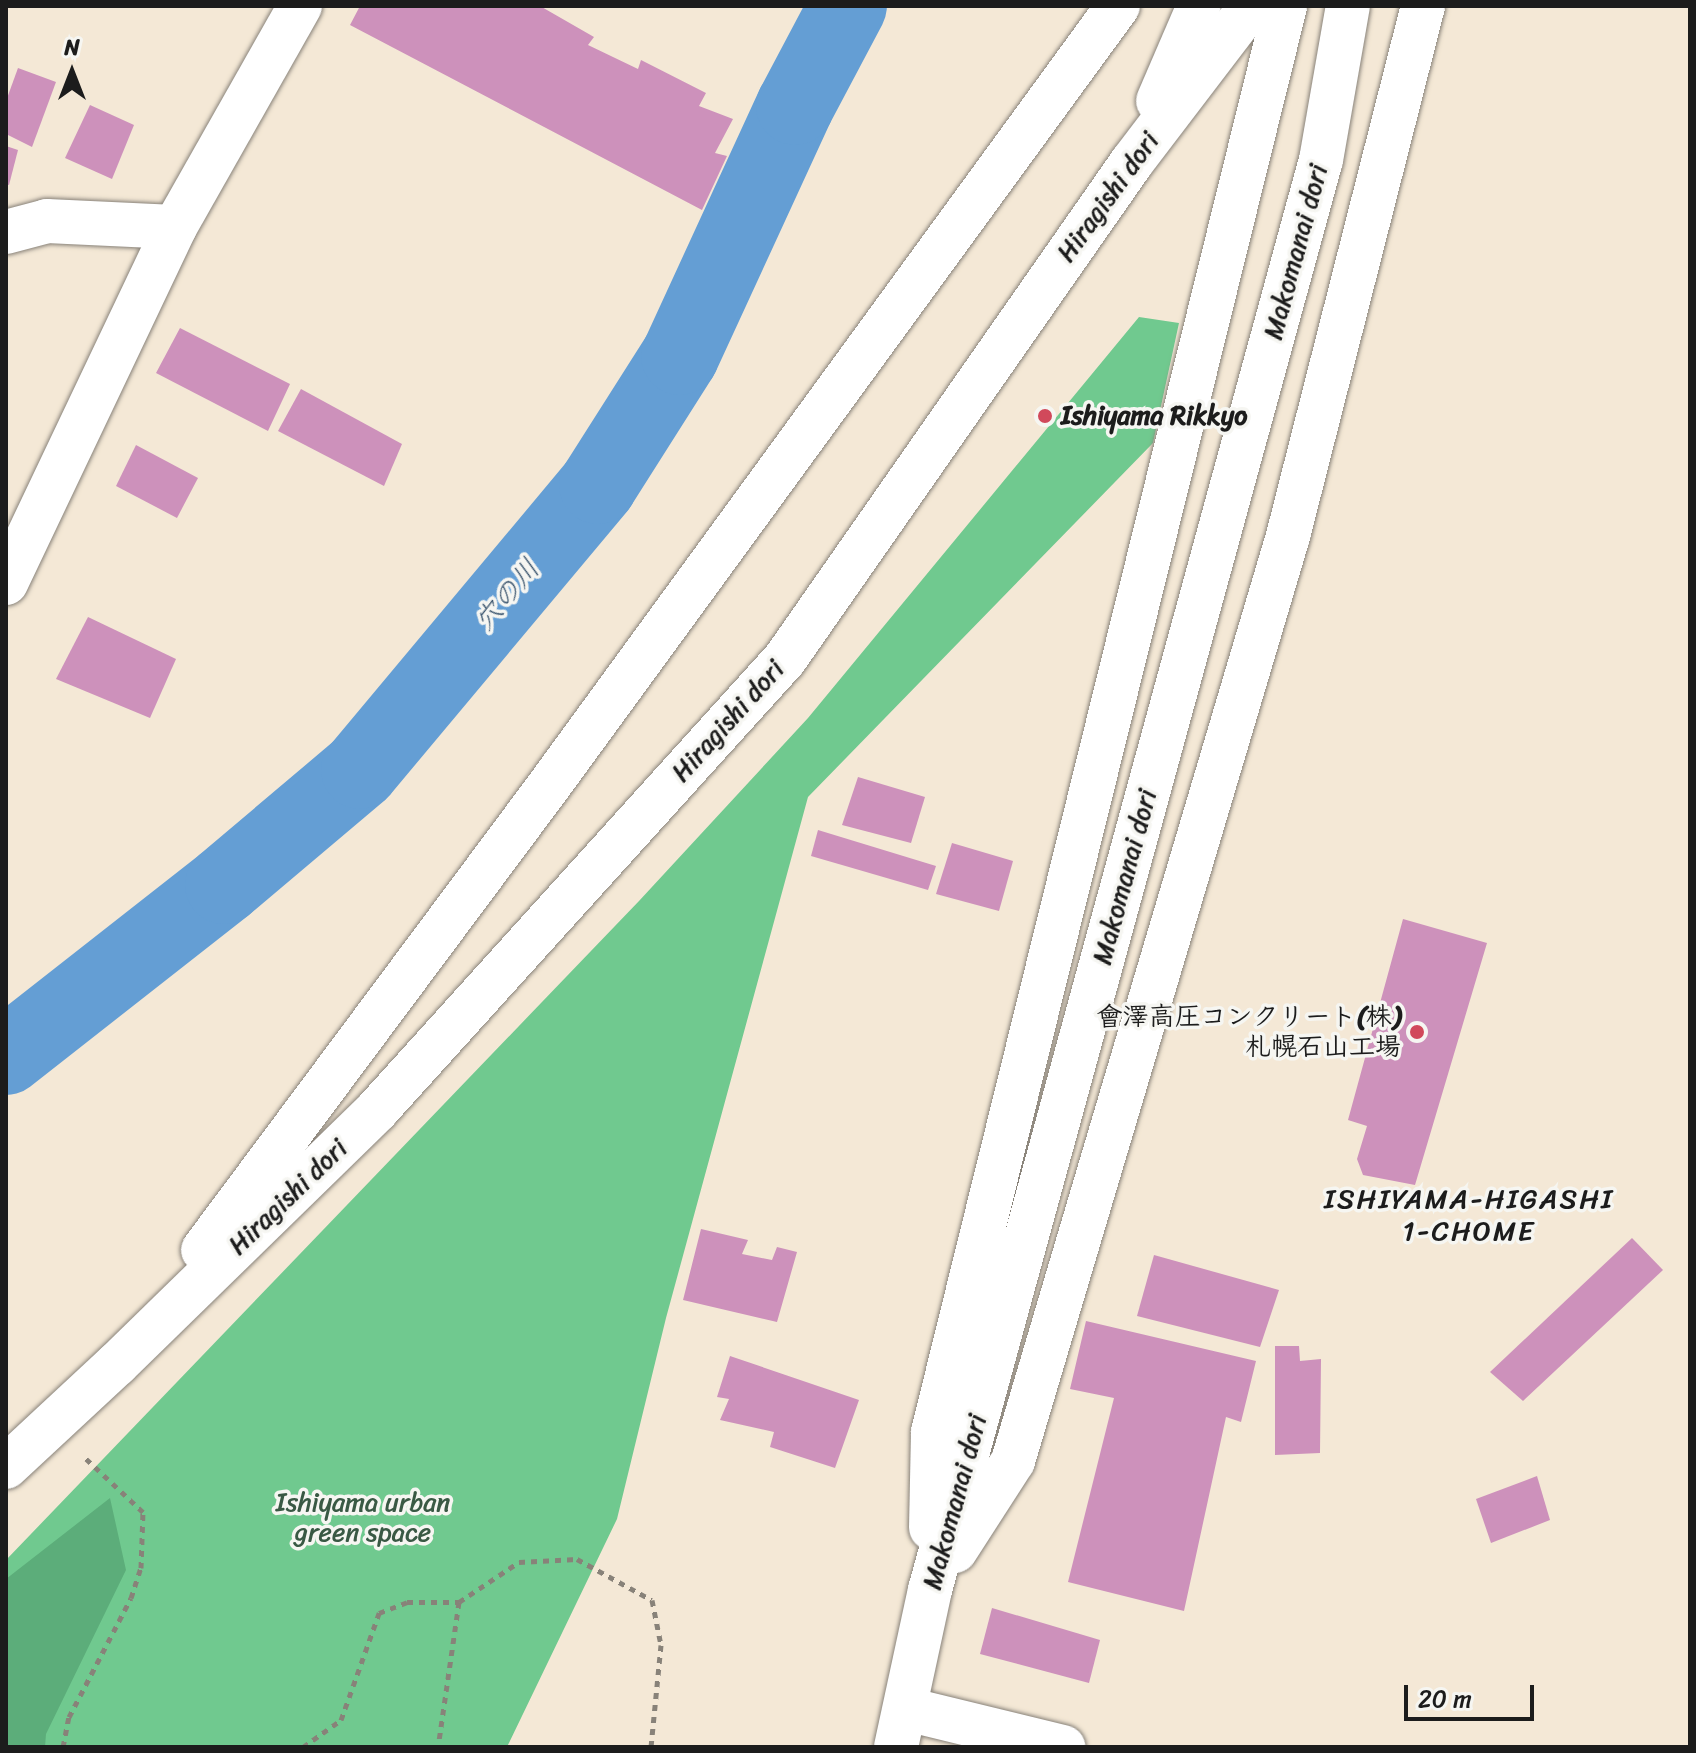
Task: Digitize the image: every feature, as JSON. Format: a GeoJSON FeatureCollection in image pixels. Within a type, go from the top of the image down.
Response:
{"type":"FeatureCollection","features":[{"type":"Feature","properties":{"kind":"main road"},"geometry":{"type":"LineString","coordinates":[[6,583],[175,227],[300,6]]}},
{"type":"Feature","properties":{"kind":"main road","name":"Hiragishi dori"},"geometry":{"type":"LineString","coordinates":[[117,1364],[548,787],[1118,6]]}},
{"type":"Feature","properties":{"kind":"main road"},"geometry":{"type":"LineString","coordinates":[[1132,162],[1199,6]]}},
{"type":"Feature","properties":{"kind":"main road","name":"Hiragishi dori"},"geometry":{"type":"LineString","coordinates":[[6,1467],[117,1364],[377,1110],[785,659],[1132,162],[1251,6]]}},
{"type":"Feature","properties":{"kind":"main road"},"geometry":{"type":"LineString","coordinates":[[930,1590],[933,1432],[1285,6]]}},
{"type":"Feature","properties":{"kind":"main road","name":"Makomanai dori"},"geometry":{"type":"LineString","coordinates":[[902,1728],[930,1590],[1321,160],[1348,6]]}},
{"type":"Feature","properties":{"kind":"main road"},"geometry":{"type":"LineString","coordinates":[[930,1590],[1013,1461],[1288,536],[1423,6]]}},
{"type":"Feature","properties":{"kind":"main road"},"geometry":{"type":"LineString","coordinates":[[6,232],[47,221],[175,227]]}},
{"type":"Feature","properties":{"kind":"main road"},"geometry":{"type":"LineString","coordinates":[[902,1728],[1063,1747]]}},
{"type":"Feature","properties":{"kind":"path"},"geometry":{"type":"LineString","coordinates":[[51,1426],[143,1512],[141,1568],[131,1598],[69,1717],[63,1747]]}},
{"type":"Feature","properties":{"kind":"path"},"geometry":{"type":"LineString","coordinates":[[303,1747],[341,1720],[379,1613],[407,1602],[459,1602],[519,1562],[577,1559],[652,1600],[661,1645],[651,1747]]}},
{"type":"Feature","properties":{"kind":"path"},"geometry":{"type":"LineString","coordinates":[[438,1747],[459,1602]]}},
{"type":"Feature","properties":{"kind":"green space","name":"Ishiyama urban green space"},"geometry":{"type":"Polygon","coordinates":[[[1139,317],[1179,323],[1153,443],[808,797],[666,1318],[617,1519],[507,1747],[6,1747],[6,1560],[639,901],[808,718],[1139,317]]]}},
{"type":"Feature","properties":{"kind":"green space"},"geometry":{"type":"Polygon","coordinates":[[[110,1498],[126,1570],[46,1734],[45,1747],[6,1747],[6,1579],[110,1498]]]}},
{"type":"Feature","properties":{"kind":"building"},"geometry":{"type":"Polygon","coordinates":[[[360,6],[540,6],[594,37],[588,45],[638,69],[641,60],[706,93],[699,106],[733,119],[715,153],[727,156],[702,210],[350,25],[360,6]]]}},
{"type":"Feature","properties":{"kind":"building"},"geometry":{"type":"Polygon","coordinates":[[[18,68],[56,82],[32,147],[6,134],[6,101],[18,68]]]}},
{"type":"Feature","properties":{"kind":"building"},"geometry":{"type":"Polygon","coordinates":[[[90,105],[134,125],[112,179],[65,158],[90,105]]]}},
{"type":"Feature","properties":{"kind":"building"},"geometry":{"type":"Polygon","coordinates":[[[6,146],[18,150],[9,185],[6,184],[6,146]]]}},
{"type":"Feature","properties":{"kind":"building"},"geometry":{"type":"Polygon","coordinates":[[[180,328],[290,384],[268,431],[156,373],[180,328]]]}},
{"type":"Feature","properties":{"kind":"building"},"geometry":{"type":"Polygon","coordinates":[[[301,389],[402,444],[384,486],[278,431],[301,389]]]}},
{"type":"Feature","properties":{"kind":"building"},"geometry":{"type":"Polygon","coordinates":[[[136,445],[198,478],[177,518],[116,486],[136,445]]]}},
{"type":"Feature","properties":{"kind":"building"},"geometry":{"type":"Polygon","coordinates":[[[88,617],[176,659],[150,718],[56,679],[88,617]]]}},
{"type":"Feature","properties":{"kind":"building"},"geometry":{"type":"Polygon","coordinates":[[[858,777],[925,797],[911,843],[842,825],[858,777]]]}},
{"type":"Feature","properties":{"kind":"building"},"geometry":{"type":"Polygon","coordinates":[[[818,830],[936,866],[928,890],[811,856],[818,830]]]}},
{"type":"Feature","properties":{"kind":"building"},"geometry":{"type":"Polygon","coordinates":[[[952,843],[1013,861],[999,911],[936,894],[952,843]]]}},
{"type":"Feature","properties":{"kind":"building","name":"會澤高圧コンクリート(株) 札幌石山工場"},"geometry":{"type":"Polygon","coordinates":[[[1403,919],[1487,943],[1415,1185],[1363,1175],[1357,1159],[1367,1126],[1348,1120],[1403,919]]]}},
{"type":"Feature","properties":{"kind":"building"},"geometry":{"type":"Polygon","coordinates":[[[701,1229],[748,1240],[742,1254],[772,1260],[777,1247],[797,1252],[777,1322],[683,1300],[701,1229]]]}},
{"type":"Feature","properties":{"kind":"building"},"geometry":{"type":"Polygon","coordinates":[[[1632,1238],[1663,1270],[1523,1401],[1490,1372],[1632,1238]]]}},
{"type":"Feature","properties":{"kind":"building"},"geometry":{"type":"Polygon","coordinates":[[[1154,1255],[1279,1290],[1260,1347],[1137,1316],[1154,1255]]]}},
{"type":"Feature","properties":{"kind":"building"},"geometry":{"type":"Polygon","coordinates":[[[1086,1321],[1256,1361],[1241,1422],[1226,1417],[1184,1611],[1068,1582],[1114,1398],[1070,1389],[1086,1321]]]}},
{"type":"Feature","properties":{"kind":"building"},"geometry":{"type":"Polygon","coordinates":[[[1275,1346],[1299,1346],[1300,1361],[1321,1359],[1320,1453],[1275,1455],[1275,1346]]]}},
{"type":"Feature","properties":{"kind":"building"},"geometry":{"type":"Polygon","coordinates":[[[730,1356],[859,1400],[835,1468],[770,1447],[774,1432],[720,1420],[729,1399],[717,1397],[730,1356]]]}},
{"type":"Feature","properties":{"kind":"building"},"geometry":{"type":"Polygon","coordinates":[[[1537,1476],[1550,1520],[1491,1543],[1476,1499],[1537,1476]]]}},
{"type":"Feature","properties":{"kind":"building"},"geometry":{"type":"Polygon","coordinates":[[[992,1608],[1100,1640],[1089,1683],[980,1654],[992,1608]]]}},
{"type":"Feature","properties":{"kind":"waterway","name":"穴の川"},"geometry":{"type":"LineString","coordinates":[[6,1056],[224,885],[360,770],[598,485],[680,356],[795,106],[848,6]]}},
{"type":"Feature","properties":{"kind":"place","name":"Ishiyama Rikkyo"},"geometry":{"type":"Point","coordinates":[1045,416]}},
{"type":"Feature","properties":{"kind":"place","name":"會澤高圧コンクリート(株) 札幌石山工場"},"geometry":{"type":"Point","coordinates":[1417,1032]}},
{"type":"Feature","properties":{"kind":"district","name":"ISHIYAMA-HIGASHI 1-CHOME"},"geometry":{"type":"Point","coordinates":[1469,1215]}}]}
